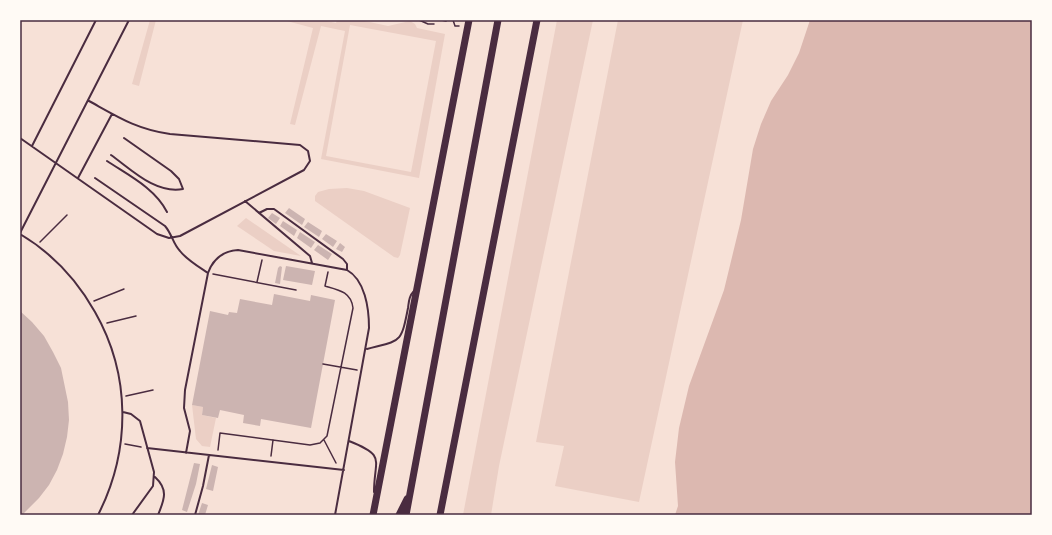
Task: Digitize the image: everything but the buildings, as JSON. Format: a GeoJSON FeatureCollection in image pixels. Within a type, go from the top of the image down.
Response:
{"type":"FeatureCollection","features":[{"type":"Feature","properties":{"kind":"main road"},"geometry":{"type":"LineString","coordinates":[[373,515],[469,20]]}},
{"type":"Feature","properties":{"kind":"main road"},"geometry":{"type":"LineString","coordinates":[[406,515],[498,20]]}},
{"type":"Feature","properties":{"kind":"main road"},"geometry":{"type":"LineString","coordinates":[[440,515],[537,20]]}},
{"type":"Feature","properties":{"kind":"main road"},"geometry":{"type":"LineString","coordinates":[[399,515],[411,491]]}},
{"type":"Feature","properties":{"kind":"lane"},"geometry":{"type":"LineString","coordinates":[[32,146],[96,20]]}},
{"type":"Feature","properties":{"kind":"lane"},"geometry":{"type":"LineString","coordinates":[[98,515],[114,476],[121,444],[123,396],[117,363],[109,339],[90,302],[67,272],[52,257],[38,245],[20,234],[129,20]]}},
{"type":"Feature","properties":{"kind":"lane"},"geometry":{"type":"LineString","coordinates":[[20,138],[161,236],[173,238],[180,236],[304,170],[310,161],[308,151],[300,145],[170,134],[153,131],[127,122],[89,101]]}},
{"type":"Feature","properties":{"kind":"lane"},"geometry":{"type":"LineString","coordinates":[[78,178],[112,114]]}},
{"type":"Feature","properties":{"kind":"lane"},"geometry":{"type":"LineString","coordinates":[[111,155],[159,188],[171,191],[183,190],[178,179],[171,171],[124,138]]}},
{"type":"Feature","properties":{"kind":"lane"},"geometry":{"type":"LineString","coordinates":[[107,161],[151,191],[160,200],[167,212]]}},
{"type":"Feature","properties":{"kind":"lane"},"geometry":{"type":"LineString","coordinates":[[95,178],[165,226],[173,238],[176,247],[183,255],[208,273]]}},
{"type":"Feature","properties":{"kind":"lane"},"geometry":{"type":"LineString","coordinates":[[245,201],[310,256],[312,263]]}},
{"type":"Feature","properties":{"kind":"lane"},"geometry":{"type":"LineString","coordinates":[[259,213],[267,209],[274,209],[343,259],[347,270]]}},
{"type":"Feature","properties":{"kind":"lane"},"geometry":{"type":"LineString","coordinates":[[186,453],[190,431],[184,408],[184,396],[208,273],[213,263],[221,255],[238,250],[347,270],[357,277],[360,282],[367,305],[369,328],[335,515]]}},
{"type":"Feature","properties":{"kind":"lane"},"geometry":{"type":"LineString","coordinates":[[366,349],[394,341],[400,337],[404,328],[410,296],[417,289]]}},
{"type":"Feature","properties":{"kind":"lane"},"geometry":{"type":"LineString","coordinates":[[123,412],[131,414],[140,421],[154,467],[155,477],[150,490],[132,515]]}},
{"type":"Feature","properties":{"kind":"lane"},"geometry":{"type":"LineString","coordinates":[[349,441],[369,450],[376,460],[377,468],[374,487],[375,506]]}},
{"type":"Feature","properties":{"kind":"lane"},"geometry":{"type":"LineString","coordinates":[[147,448],[344,470]]}},
{"type":"Feature","properties":{"kind":"lane"},"geometry":{"type":"LineString","coordinates":[[194,515],[203,486],[209,455]]}},
{"type":"Feature","properties":{"kind":"lane"},"geometry":{"type":"LineString","coordinates":[[155,477],[161,482],[164,493],[158,515]]}},
{"type":"Feature","properties":{"kind":"path"},"geometry":{"type":"LineString","coordinates":[[419,20],[428,24],[434,24]]}},
{"type":"Feature","properties":{"kind":"path"},"geometry":{"type":"LineString","coordinates":[[441,20],[447,20]]}},
{"type":"Feature","properties":{"kind":"path"},"geometry":{"type":"LineString","coordinates":[[38,245],[67,215]]}},
{"type":"Feature","properties":{"kind":"path"},"geometry":{"type":"LineString","coordinates":[[257,283],[263,255]]}},
{"type":"Feature","properties":{"kind":"path"},"geometry":{"type":"LineString","coordinates":[[217,456],[220,433],[310,445],[315,445],[324,440],[329,431],[353,308],[352,303],[346,293],[326,286],[329,266]]}},
{"type":"Feature","properties":{"kind":"path"},"geometry":{"type":"LineString","coordinates":[[208,273],[296,290]]}},
{"type":"Feature","properties":{"kind":"path"},"geometry":{"type":"LineString","coordinates":[[90,302],[124,289]]}},
{"type":"Feature","properties":{"kind":"path"},"geometry":{"type":"LineString","coordinates":[[102,324],[136,316]]}},
{"type":"Feature","properties":{"kind":"path"},"geometry":{"type":"LineString","coordinates":[[323,364],[362,370]]}},
{"type":"Feature","properties":{"kind":"path"},"geometry":{"type":"LineString","coordinates":[[123,396],[154,390]]}},
{"type":"Feature","properties":{"kind":"path"},"geometry":{"type":"LineString","coordinates":[[270,462],[274,440]]}},
{"type":"Feature","properties":{"kind":"path"},"geometry":{"type":"LineString","coordinates":[[324,440],[336,462],[336,469]]}},
{"type":"Feature","properties":{"kind":"path"},"geometry":{"type":"LineString","coordinates":[[121,444],[147,448]]}},
{"type":"Feature","properties":{"kind":"shaded area"},"geometry":{"type":"Polygon","coordinates":[[[150,20],[156,20],[139,86],[132,84],[150,20]]]}},
{"type":"Feature","properties":{"kind":"shaded area"},"geometry":{"type":"Polygon","coordinates":[[[283,20],[322,20],[336,23],[337,20],[360,20],[388,26],[410,21],[415,24],[417,28],[445,34],[419,178],[321,159],[345,31],[321,26],[295,125],[290,124],[313,28],[283,20]],[[350,25],[326,156],[411,172],[436,41],[350,25]]]}},
{"type":"Feature","properties":{"kind":"shaded area"},"geometry":{"type":"Polygon","coordinates":[[[557,20],[593,20],[499,466],[491,515],[463,515],[557,20]]]}},
{"type":"Feature","properties":{"kind":"shaded area"},"geometry":{"type":"Polygon","coordinates":[[[618,20],[743,20],[639,502],[555,486],[564,446],[536,442],[618,20]]]}},
{"type":"Feature","properties":{"kind":"shaded area"},"geometry":{"type":"Polygon","coordinates":[[[810,20],[1032,20],[1032,515],[675,515],[678,506],[675,462],[679,428],[689,386],[724,290],[741,220],[753,149],[761,124],[771,101],[788,75],[799,53],[810,20]]]}},
{"type":"Feature","properties":{"kind":"shaded area"},"geometry":{"type":"Polygon","coordinates":[[[347,188],[364,191],[410,208],[400,255],[398,258],[394,257],[315,201],[315,196],[318,192],[329,189],[347,188]]]}},
{"type":"Feature","properties":{"kind":"shaded area"},"geometry":{"type":"Polygon","coordinates":[[[246,218],[301,256],[274,251],[237,226],[246,218]]]}},
{"type":"Feature","properties":{"kind":"shaded area"},"geometry":{"type":"Polygon","coordinates":[[[192,405],[203,407],[202,415],[216,418],[210,447],[202,446],[196,439],[192,405]]]}}]}
